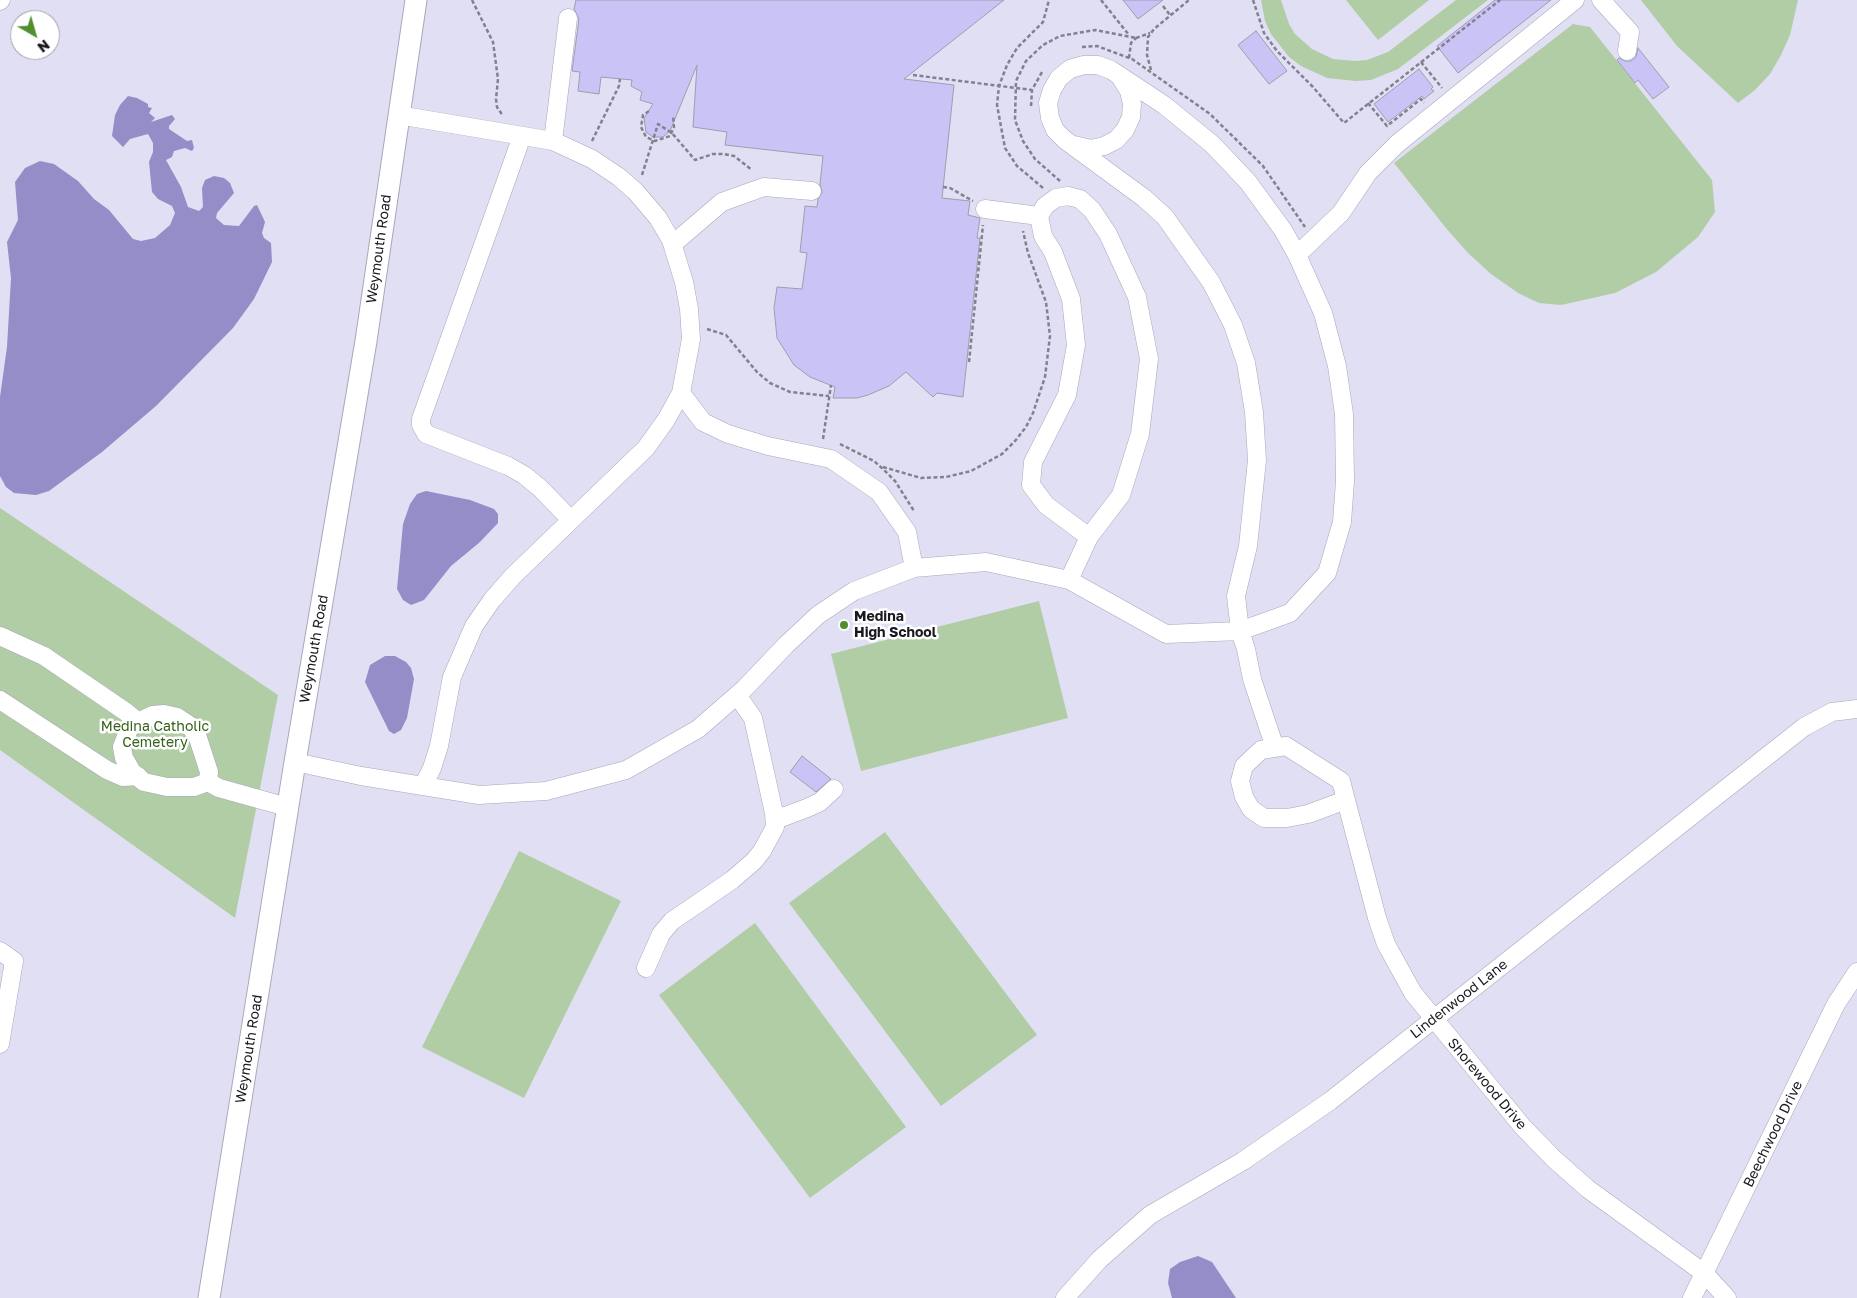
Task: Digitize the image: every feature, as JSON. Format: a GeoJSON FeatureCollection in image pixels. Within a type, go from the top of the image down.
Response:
{"type":"FeatureCollection","features":[{"type":"Feature","properties":{"kind":"main road","name":"Weymouth Road"},"geometry":{"type":"LineString","coordinates":[[209,1298],[294,762],[366,341],[416,0]]}},
{"type":"Feature","properties":{"kind":"street"},"geometry":{"type":"LineString","coordinates":[[1297,255],[1341,213],[1368,173],[1386,154],[1575,0]]}},
{"type":"Feature","properties":{"kind":"street"},"geometry":{"type":"LineString","coordinates":[[1601,0],[1630,32],[1627,51]]}},
{"type":"Feature","properties":{"kind":"street"},"geometry":{"type":"LineString","coordinates":[[552,141],[568,18]]}},
{"type":"Feature","properties":{"kind":"street"},"geometry":{"type":"LineString","coordinates":[[294,762],[361,776],[479,795],[546,791],[626,770],[698,729],[737,696],[818,615],[854,591],[914,568],[986,562],[1069,580],[1166,634],[1240,631],[1290,613],[1327,573],[1342,522],[1345,481],[1344,414],[1337,366],[1323,312],[1297,255],[1283,230],[1248,182],[1212,144],[1164,105],[1111,70],[1098,65],[1084,65],[1070,69],[1059,78],[1052,90],[1049,110],[1055,130],[1065,140],[1144,198],[1165,217],[1211,282],[1233,325],[1248,373],[1254,412],[1257,460],[1248,546],[1236,596],[1240,631],[1256,695],[1275,748],[1261,750],[1244,766],[1240,781],[1244,797],[1251,809],[1264,818],[1287,818],[1308,814],[1346,800]]}},
{"type":"Feature","properties":{"kind":"street"},"geometry":{"type":"LineString","coordinates":[[1065,140],[1084,148],[1104,146],[1116,140],[1125,130],[1131,117],[1130,91],[1122,79],[1111,70]]}},
{"type":"Feature","properties":{"kind":"street"},"geometry":{"type":"LineString","coordinates":[[398,115],[552,141],[592,159],[619,177],[658,218],[673,244],[684,282],[691,329],[689,356],[681,393],[666,420],[646,448],[512,576],[474,626],[452,677],[439,746],[432,768],[423,786]]}},
{"type":"Feature","properties":{"kind":"street"},"geometry":{"type":"LineString","coordinates":[[522,136],[421,419],[421,425],[426,434],[508,466],[524,476],[540,488],[571,520]]}},
{"type":"Feature","properties":{"kind":"street"},"geometry":{"type":"LineString","coordinates":[[673,244],[722,202],[764,188],[812,191]]}},
{"type":"Feature","properties":{"kind":"street"},"geometry":{"type":"LineString","coordinates":[[985,209],[1032,215],[1056,198],[1068,196],[1080,199],[1092,210],[1108,234],[1137,297],[1149,359],[1140,434],[1121,495],[1089,537],[1069,580]]}},
{"type":"Feature","properties":{"kind":"street"},"geometry":{"type":"LineString","coordinates":[[1032,215],[1053,252],[1070,299],[1076,345],[1067,395],[1033,462],[1031,485],[1046,505],[1089,537]]}},
{"type":"Feature","properties":{"kind":"street"},"geometry":{"type":"LineString","coordinates":[[681,393],[703,422],[728,434],[768,446],[831,459],[879,492],[907,532],[914,568]]}},
{"type":"Feature","properties":{"kind":"street"},"geometry":{"type":"LineString","coordinates":[[0,636],[44,656],[138,722]]}},
{"type":"Feature","properties":{"kind":"street"},"geometry":{"type":"LineString","coordinates":[[646,968],[661,934],[672,921],[732,880],[762,851],[775,827],[774,813],[753,718],[737,696]]}},
{"type":"Feature","properties":{"kind":"street"},"geometry":{"type":"LineString","coordinates":[[0,700],[107,770],[123,777],[138,776]]}},
{"type":"Feature","properties":{"kind":"street","name":"Lindenwood Lane"},"geometry":{"type":"LineString","coordinates":[[1065,1298],[1100,1259],[1150,1215],[1243,1161],[1293,1128],[1804,727],[1832,712],[1857,709]]}},
{"type":"Feature","properties":{"kind":"street"},"geometry":{"type":"LineString","coordinates":[[208,782],[209,772],[198,738],[189,725],[177,717],[164,714],[153,715],[138,722],[129,730],[122,747],[124,758],[144,782],[167,787],[194,787],[208,782],[219,788],[287,807]]}},
{"type":"Feature","properties":{"kind":"street","name":"Shorewood Drive"},"geometry":{"type":"LineString","coordinates":[[1275,748],[1286,746],[1341,782],[1386,944],[1413,993],[1522,1126],[1554,1159],[1588,1189],[1704,1273],[1726,1298]]}},
{"type":"Feature","properties":{"kind":"street"},"geometry":{"type":"LineString","coordinates":[[774,813],[783,817],[807,808],[820,802],[834,789]]}},
{"type":"Feature","properties":{"kind":"street"},"geometry":{"type":"LineString","coordinates":[[0,951],[14,961],[0,1044]]}},
{"type":"Feature","properties":{"kind":"street","name":"Beechwood Drive"},"geometry":{"type":"LineString","coordinates":[[1692,1298],[1836,1004],[1857,972]]}},
{"type":"Feature","properties":{"kind":"path"},"geometry":{"type":"LineString","coordinates":[[1044,188],[1017,166],[1005,148],[997,105],[999,86],[1007,65],[1017,48],[1043,22],[1048,0]]}},
{"type":"Feature","properties":{"kind":"path"},"geometry":{"type":"LineString","coordinates":[[1101,0],[1128,34],[1136,38]]}},
{"type":"Feature","properties":{"kind":"path"},"geometry":{"type":"LineString","coordinates":[[1129,58],[1131,43],[1136,38],[1151,33],[1188,0]]}},
{"type":"Feature","properties":{"kind":"path"},"geometry":{"type":"LineString","coordinates":[[1253,0],[1264,33],[1277,51],[1313,87],[1344,123],[1500,0]]}},
{"type":"Feature","properties":{"kind":"path"},"geometry":{"type":"LineString","coordinates":[[1163,6],[1170,15]]}},
{"type":"Feature","properties":{"kind":"path"},"geometry":{"type":"LineString","coordinates":[[1151,33],[1146,46],[1151,71]]}},
{"type":"Feature","properties":{"kind":"path"},"geometry":{"type":"LineString","coordinates":[[1421,62],[1443,89],[1437,94]]}},
{"type":"Feature","properties":{"kind":"path"},"geometry":{"type":"LineString","coordinates":[[913,75],[1032,90]]}},
{"type":"Feature","properties":{"kind":"path"},"geometry":{"type":"LineString","coordinates":[[591,142],[620,86],[620,79]]}},
{"type":"Feature","properties":{"kind":"path"},"geometry":{"type":"LineString","coordinates":[[1368,103],[1387,126],[1421,99],[1425,104],[1431,99]]}},
{"type":"Feature","properties":{"kind":"path"},"geometry":{"type":"LineString","coordinates":[[649,110],[643,115],[640,127],[646,137],[653,141],[666,139],[672,133],[674,127],[673,116]]}},
{"type":"Feature","properties":{"kind":"path"},"geometry":{"type":"LineString","coordinates":[[641,179],[658,124],[672,133],[694,160],[714,154],[724,154],[734,156],[752,170]]}},
{"type":"Feature","properties":{"kind":"path"},"geometry":{"type":"LineString","coordinates":[[1056,182],[1065,180]]}},
{"type":"Feature","properties":{"kind":"path"},"geometry":{"type":"LineString","coordinates":[[1040,191],[1049,184]]}},
{"type":"Feature","properties":{"kind":"path"},"geometry":{"type":"LineString","coordinates":[[943,187],[950,188],[985,209],[969,362]]}},
{"type":"Feature","properties":{"kind":"path"},"geometry":{"type":"LineString","coordinates":[[877,464],[888,470],[922,478],[946,477],[971,471],[1002,454],[1026,427],[1033,413],[1044,377],[1050,336],[1044,295],[1024,240],[1032,215]]}},
{"type":"Feature","properties":{"kind":"path"},"geometry":{"type":"LineString","coordinates":[[703,329],[726,335],[757,372],[777,387],[790,392],[829,396]]}},
{"type":"Feature","properties":{"kind":"path"},"geometry":{"type":"LineString","coordinates":[[823,440],[831,385]]}},
{"type":"Feature","properties":{"kind":"green space"},"geometry":{"type":"Polygon","coordinates":[[[1261,0],[1281,0],[1289,24],[1295,34],[1312,49],[1333,59],[1355,61],[1367,60],[1388,52],[1456,0],[1488,0],[1398,69],[1371,80],[1356,81],[1327,78],[1301,66],[1289,57],[1271,34],[1265,21],[1261,0]]]}},
{"type":"Feature","properties":{"kind":"green space"},"geometry":{"type":"Polygon","coordinates":[[[1346,0],[1429,0],[1378,40],[1346,0]]]}},
{"type":"Feature","properties":{"kind":"green space"},"geometry":{"type":"Polygon","coordinates":[[[1641,0],[1798,0],[1790,35],[1770,74],[1755,90],[1738,103],[1677,46],[1641,0]]]}},
{"type":"Feature","properties":{"kind":"green space"},"geometry":{"type":"Polygon","coordinates":[[[1573,24],[1590,27],[1712,180],[1715,212],[1698,237],[1656,272],[1615,293],[1561,305],[1539,303],[1518,293],[1491,274],[1468,253],[1446,228],[1394,163],[1573,24]]]}},
{"type":"Feature","properties":{"kind":"green space","name":"Medina Catholic Cemetery"},"geometry":{"type":"Polygon","coordinates":[[[0,508],[278,695],[235,918],[0,750],[0,508]]]}},
{"type":"Feature","properties":{"kind":"green space"},"geometry":{"type":"Polygon","coordinates":[[[1039,601],[1068,718],[861,771],[831,654],[1039,601]]]}},
{"type":"Feature","properties":{"kind":"green space"},"geometry":{"type":"Polygon","coordinates":[[[885,832],[1037,1035],[941,1106],[789,903],[885,832]]]}},
{"type":"Feature","properties":{"kind":"green space"},"geometry":{"type":"Polygon","coordinates":[[[519,851],[621,901],[524,1098],[422,1047],[519,851]]]}},
{"type":"Feature","properties":{"kind":"green space"},"geometry":{"type":"Polygon","coordinates":[[[755,923],[906,1127],[810,1198],[659,995],[755,923]]]}},
{"type":"Feature","properties":{"kind":"shaded area"},"geometry":{"type":"Polygon","coordinates":[[[128,96],[137,98],[152,108],[149,113],[155,118],[151,122],[172,115],[175,119],[169,126],[169,129],[187,141],[192,140],[194,148],[192,151],[185,148],[174,151],[172,157],[166,160],[181,187],[188,207],[199,211],[203,207],[202,188],[205,180],[214,176],[224,178],[230,183],[234,193],[217,213],[216,218],[224,225],[239,226],[254,206],[257,205],[265,222],[262,233],[264,238],[271,243],[272,262],[254,299],[233,328],[156,406],[102,452],[49,491],[36,495],[14,493],[6,487],[0,476],[0,397],[7,347],[11,278],[7,242],[18,220],[15,182],[25,168],[40,161],[54,164],[78,181],[94,199],[109,210],[133,239],[141,241],[155,238],[170,225],[175,213],[172,206],[158,199],[152,192],[149,162],[153,152],[153,143],[148,134],[130,139],[123,147],[112,136],[115,115],[120,105],[128,96]]]}},
{"type":"Feature","properties":{"kind":"shaded area"},"geometry":{"type":"Polygon","coordinates":[[[426,491],[470,500],[494,509],[498,514],[498,523],[480,542],[451,566],[424,600],[411,605],[403,600],[397,589],[403,524],[410,504],[417,494],[426,491]]]}},
{"type":"Feature","properties":{"kind":"shaded area"},"geometry":{"type":"Polygon","coordinates":[[[385,656],[395,656],[406,662],[411,668],[414,679],[407,718],[401,730],[394,734],[389,731],[365,682],[370,665],[385,656]]]}},
{"type":"Feature","properties":{"kind":"shaded area"},"geometry":{"type":"Polygon","coordinates":[[[1198,1256],[1212,1262],[1236,1298],[1172,1298],[1168,1283],[1170,1269],[1180,1262],[1198,1256]]]}},
{"type":"Feature","properties":{"kind":"building"},"geometry":{"type":"Polygon","coordinates":[[[576,0],[1004,0],[904,79],[954,85],[942,198],[970,201],[968,215],[980,218],[977,238],[980,238],[963,397],[937,393],[933,397],[906,372],[889,386],[868,395],[857,398],[833,398],[835,387],[810,377],[794,365],[777,338],[774,308],[777,287],[802,289],[807,253],[800,252],[805,206],[817,207],[818,199],[822,192],[820,184],[823,156],[725,145],[727,132],[693,127],[697,65],[670,131],[663,137],[653,137],[646,132],[644,118],[653,104],[640,100],[642,92],[631,86],[632,80],[601,77],[599,94],[578,91],[580,72],[572,71],[579,19],[574,9],[576,0]]]}},
{"type":"Feature","properties":{"kind":"building"},"geometry":{"type":"Polygon","coordinates":[[[1123,0],[1163,0],[1138,19],[1123,0]]]}},
{"type":"Feature","properties":{"kind":"building"},"geometry":{"type":"Polygon","coordinates":[[[1495,0],[1551,0],[1458,73],[1437,46],[1495,0]]]}},
{"type":"Feature","properties":{"kind":"building"},"geometry":{"type":"Polygon","coordinates":[[[1256,31],[1287,71],[1269,84],[1238,45],[1256,31]]]}},
{"type":"Feature","properties":{"kind":"building"},"geometry":{"type":"Polygon","coordinates":[[[1638,48],[1669,87],[1653,99],[1638,80],[1635,83],[1617,60],[1619,58],[1631,61],[1636,57],[1638,48]]]}},
{"type":"Feature","properties":{"kind":"building"},"geometry":{"type":"Polygon","coordinates":[[[1419,69],[1434,91],[1424,99],[1422,96],[1388,122],[1374,104],[1419,69]]]}},
{"type":"Feature","properties":{"kind":"building"},"geometry":{"type":"Polygon","coordinates":[[[802,756],[831,779],[816,792],[790,772],[802,756]]]}},
{"type":"Feature","properties":{"kind":"place","name":"Medina High School"},"geometry":{"type":"Point","coordinates":[844,625]}}]}
